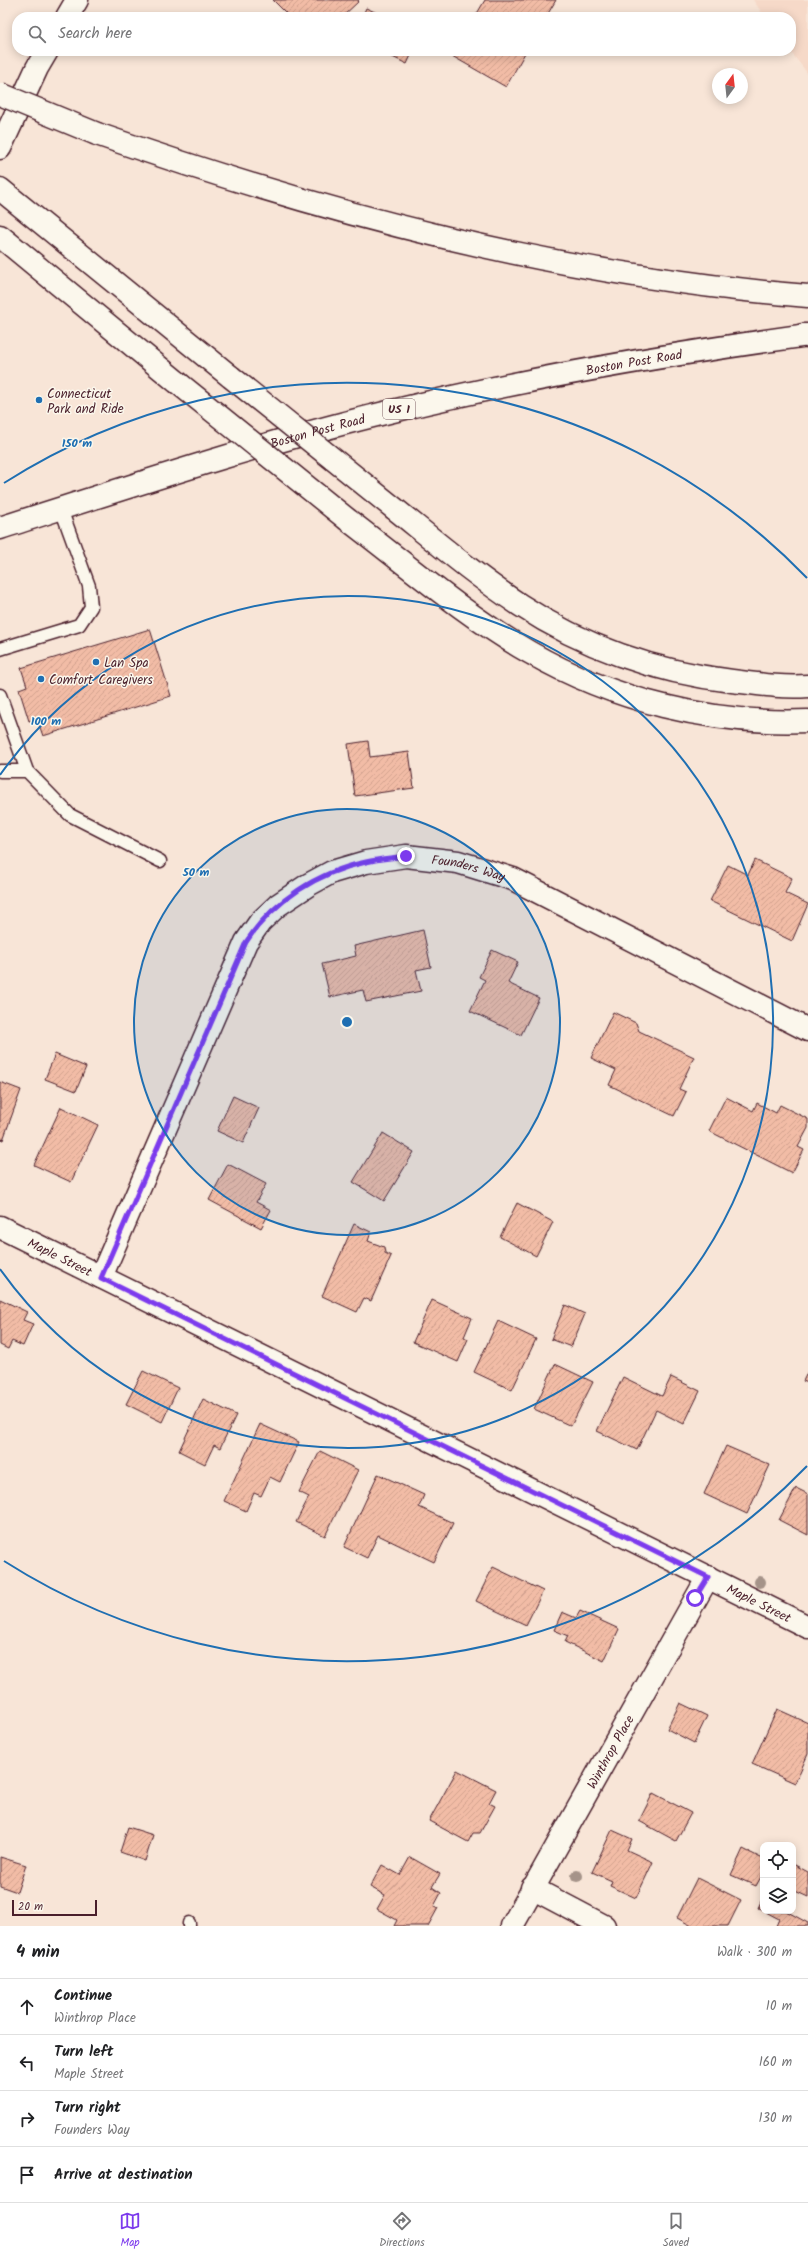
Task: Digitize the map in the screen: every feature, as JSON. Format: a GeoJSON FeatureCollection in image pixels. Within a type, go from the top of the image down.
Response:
{"type":"FeatureCollection","features":[{"type":"Feature","properties":{"kind":"main road"},"geometry":{"type":"LineString","coordinates":[[70,12],[77,0]]}},
{"type":"Feature","properties":{"kind":"main road"},"geometry":{"type":"LineString","coordinates":[[0,148],[44,56]]}},
{"type":"Feature","properties":{"kind":"main road"},"geometry":{"type":"LineString","coordinates":[[0,94],[98,134],[300,200],[453,239],[522,254],[674,282],[808,296]]}},
{"type":"Feature","properties":{"kind":"main road"},"geometry":{"type":"LineString","coordinates":[[0,189],[395,509],[520,605],[567,632],[608,651],[682,673],[762,684],[808,686]]}},
{"type":"Feature","properties":{"kind":"main road"},"geometry":{"type":"LineString","coordinates":[[0,236],[177,382],[348,520],[484,622],[529,652],[575,675],[622,693],[672,708],[721,717],[773,722],[808,721]]}},
{"type":"Feature","properties":{"kind":"main road","name":"Boston Post Road"},"geometry":{"type":"LineString","coordinates":[[0,528],[196,465],[395,410],[512,384],[806,335]]}},
{"type":"Feature","properties":{"kind":"main road","name":"Founders Way"},"geometry":{"type":"LineString","coordinates":[[101,1278],[246,942],[260,922],[278,905],[308,884],[332,872],[366,862],[406,856],[458,862],[513,879],[808,1030]]}},
{"type":"Feature","properties":{"kind":"main road","name":"Maple Street"},"geometry":{"type":"LineString","coordinates":[[0,1227],[808,1627]]}},
{"type":"Feature","properties":{"kind":"main road","name":"Winthrop Place"},"geometry":{"type":"LineString","coordinates":[[512,1926],[708,1577]]}},
{"type":"Feature","properties":{"kind":"main road"},"geometry":{"type":"LineString","coordinates":[[532,1888],[604,1926]]}},
{"type":"Feature","properties":{"kind":"lane"},"geometry":{"type":"LineString","coordinates":[[0,649],[79,625],[91,607],[89,586],[61,508]]}},
{"type":"Feature","properties":{"kind":"lane"},"geometry":{"type":"LineString","coordinates":[[0,695],[27,771],[70,815],[160,861]]}},
{"type":"Feature","properties":{"kind":"lane"},"geometry":{"type":"LineString","coordinates":[[0,771],[27,771]]}},
{"type":"Feature","properties":{"kind":"shaded area"},"geometry":{"type":"Polygon","coordinates":[[[753,0],[808,0],[808,74],[794,56],[796,56],[796,12],[761,12],[753,0]]]}},
{"type":"Feature","properties":{"kind":"building"},"geometry":{"type":"Polygon","coordinates":[[[273,0],[359,1],[347,12],[285,12],[273,0]]]}},
{"type":"Feature","properties":{"kind":"building"},"geometry":{"type":"Polygon","coordinates":[[[485,0],[556,0],[549,12],[478,12],[485,0]]]}},
{"type":"Feature","properties":{"kind":"building"},"geometry":{"type":"Polygon","coordinates":[[[366,8],[375,12],[364,12],[366,8]]]}},
{"type":"Feature","properties":{"kind":"building"},"geometry":{"type":"Polygon","coordinates":[[[390,56],[411,56],[407,64],[390,56]]]}},
{"type":"Feature","properties":{"kind":"building"},"geometry":{"type":"Polygon","coordinates":[[[452,56],[523,56],[506,87],[452,56]]]}},
{"type":"Feature","properties":{"kind":"building"},"geometry":{"type":"Polygon","coordinates":[[[150,629],[171,696],[43,736],[37,719],[29,721],[19,689],[27,686],[21,668],[150,629]]]}},
{"type":"Feature","properties":{"kind":"building"},"geometry":{"type":"Polygon","coordinates":[[[368,741],[370,757],[409,752],[414,788],[355,796],[348,744],[368,741]]]}},
{"type":"Feature","properties":{"kind":"building"},"geometry":{"type":"Polygon","coordinates":[[[755,860],[792,878],[785,893],[808,904],[792,941],[710,901],[728,865],[748,875],[755,860]]]}},
{"type":"Feature","properties":{"kind":"building"},"geometry":{"type":"Polygon","coordinates":[[[423,930],[431,967],[416,970],[421,991],[366,1002],[363,990],[330,997],[322,964],[356,956],[354,946],[423,930]]]}},
{"type":"Feature","properties":{"kind":"building"},"geometry":{"type":"Polygon","coordinates":[[[492,950],[518,962],[508,983],[539,998],[521,1035],[470,1011],[485,980],[479,977],[492,950]]]}},
{"type":"Feature","properties":{"kind":"building"},"geometry":{"type":"Polygon","coordinates":[[[613,1012],[636,1023],[639,1031],[694,1057],[679,1089],[686,1092],[674,1116],[609,1085],[616,1070],[591,1058],[613,1012]]]}},
{"type":"Feature","properties":{"kind":"building"},"geometry":{"type":"Polygon","coordinates":[[[55,1054],[86,1067],[76,1091],[45,1079],[55,1054]]]}},
{"type":"Feature","properties":{"kind":"building"},"geometry":{"type":"Polygon","coordinates":[[[0,1082],[21,1090],[3,1140],[0,1139],[0,1082]]]}},
{"type":"Feature","properties":{"kind":"building"},"geometry":{"type":"Polygon","coordinates":[[[233,1096],[259,1108],[243,1143],[217,1131],[233,1096]]]}},
{"type":"Feature","properties":{"kind":"building"},"geometry":{"type":"Polygon","coordinates":[[[726,1097],[753,1111],[757,1103],[776,1113],[780,1105],[808,1119],[808,1128],[798,1147],[804,1150],[792,1173],[709,1131],[726,1097]]]}},
{"type":"Feature","properties":{"kind":"building"},"geometry":{"type":"Polygon","coordinates":[[[61,1107],[98,1125],[71,1182],[34,1165],[61,1107]]]}},
{"type":"Feature","properties":{"kind":"building"},"geometry":{"type":"Polygon","coordinates":[[[383,1133],[414,1152],[384,1201],[353,1182],[383,1133]]]}},
{"type":"Feature","properties":{"kind":"building"},"geometry":{"type":"Polygon","coordinates":[[[228,1164],[266,1184],[256,1202],[271,1210],[261,1228],[209,1200],[228,1164]]]}},
{"type":"Feature","properties":{"kind":"building"},"geometry":{"type":"Polygon","coordinates":[[[517,1203],[553,1222],[536,1256],[500,1237],[517,1203]]]}},
{"type":"Feature","properties":{"kind":"building"},"geometry":{"type":"Polygon","coordinates":[[[354,1224],[371,1232],[368,1241],[384,1247],[385,1253],[391,1256],[371,1301],[364,1298],[357,1312],[322,1296],[354,1224]]]}},
{"type":"Feature","properties":{"kind":"building"},"geometry":{"type":"Polygon","coordinates":[[[0,1299],[27,1312],[23,1320],[33,1324],[23,1346],[12,1341],[8,1349],[0,1345],[0,1299]]]}},
{"type":"Feature","properties":{"kind":"building"},"geometry":{"type":"Polygon","coordinates":[[[432,1300],[472,1318],[464,1337],[468,1339],[458,1362],[413,1342],[432,1300]]]}},
{"type":"Feature","properties":{"kind":"building"},"geometry":{"type":"Polygon","coordinates":[[[565,1305],[585,1314],[571,1347],[551,1339],[565,1305]]]}},
{"type":"Feature","properties":{"kind":"building"},"geometry":{"type":"Polygon","coordinates":[[[498,1321],[536,1339],[512,1390],[474,1372],[498,1321]]]}},
{"type":"Feature","properties":{"kind":"building"},"geometry":{"type":"Polygon","coordinates":[[[555,1364],[593,1382],[571,1426],[534,1409],[555,1364]]]}},
{"type":"Feature","properties":{"kind":"building"},"geometry":{"type":"Polygon","coordinates":[[[143,1371],[178,1388],[162,1422],[126,1404],[143,1371]]]}},
{"type":"Feature","properties":{"kind":"building"},"geometry":{"type":"Polygon","coordinates":[[[808,1371],[808,1383],[803,1381],[808,1371]]]}},
{"type":"Feature","properties":{"kind":"building"},"geometry":{"type":"Polygon","coordinates":[[[623,1377],[662,1396],[671,1377],[700,1391],[684,1424],[656,1410],[637,1450],[597,1431],[623,1377]]]}},
{"type":"Feature","properties":{"kind":"building"},"geometry":{"type":"Polygon","coordinates":[[[203,1399],[236,1415],[220,1448],[214,1445],[205,1464],[179,1451],[203,1399]]]}},
{"type":"Feature","properties":{"kind":"building"},"geometry":{"type":"Polygon","coordinates":[[[260,1424],[299,1442],[280,1482],[270,1477],[261,1496],[254,1493],[246,1511],[224,1501],[260,1424]]]}},
{"type":"Feature","properties":{"kind":"building"},"geometry":{"type":"Polygon","coordinates":[[[726,1446],[770,1465],[747,1514],[704,1494],[726,1446]]]}},
{"type":"Feature","properties":{"kind":"building"},"geometry":{"type":"Polygon","coordinates":[[[320,1451],[358,1470],[325,1536],[296,1522],[309,1497],[299,1492],[320,1451]]]}},
{"type":"Feature","properties":{"kind":"building"},"geometry":{"type":"Polygon","coordinates":[[[378,1474],[424,1495],[419,1507],[453,1523],[434,1562],[378,1535],[367,1558],[344,1547],[378,1474]]]}},
{"type":"Feature","properties":{"kind":"building"},"geometry":{"type":"Polygon","coordinates":[[[796,1488],[808,1494],[808,1535],[779,1520],[796,1488]]]}},
{"type":"Feature","properties":{"kind":"building"},"geometry":{"type":"Polygon","coordinates":[[[493,1567],[543,1591],[526,1625],[476,1601],[493,1567]]]}},
{"type":"Feature","properties":{"kind":"building"},"geometry":{"type":"Polygon","coordinates":[[[580,1611],[619,1629],[604,1661],[565,1642],[568,1636],[554,1630],[562,1612],[576,1618],[580,1611]]]}},
{"type":"Feature","properties":{"kind":"building"},"geometry":{"type":"Polygon","coordinates":[[[680,1703],[707,1716],[694,1743],[667,1729],[680,1703]]]}},
{"type":"Feature","properties":{"kind":"building"},"geometry":{"type":"Polygon","coordinates":[[[777,1709],[808,1723],[808,1754],[795,1783],[752,1764],[777,1709]]]}},
{"type":"Feature","properties":{"kind":"building"},"geometry":{"type":"Polygon","coordinates":[[[457,1770],[496,1790],[489,1803],[495,1806],[480,1833],[473,1833],[468,1842],[429,1821],[457,1770]]]}},
{"type":"Feature","properties":{"kind":"building"},"geometry":{"type":"Polygon","coordinates":[[[653,1793],[691,1813],[676,1841],[639,1821],[653,1793]]]}},
{"type":"Feature","properties":{"kind":"building"},"geometry":{"type":"Polygon","coordinates":[[[128,1827],[153,1835],[145,1861],[120,1852],[128,1827]]]}},
{"type":"Feature","properties":{"kind":"building"},"geometry":{"type":"Polygon","coordinates":[[[612,1830],[632,1839],[627,1850],[653,1862],[636,1898],[610,1886],[612,1881],[592,1872],[612,1830]]]}},
{"type":"Feature","properties":{"kind":"building"},"geometry":{"type":"Polygon","coordinates":[[[743,1849],[760,1858],[760,1879],[756,1886],[731,1875],[743,1849]]]}},
{"type":"Feature","properties":{"kind":"building"},"geometry":{"type":"Polygon","coordinates":[[[0,1857],[26,1865],[17,1892],[0,1886],[0,1857]]]}},
{"type":"Feature","properties":{"kind":"building"},"geometry":{"type":"Polygon","coordinates":[[[410,1857],[440,1874],[432,1887],[441,1893],[434,1906],[438,1908],[428,1926],[394,1926],[397,1920],[377,1909],[385,1895],[370,1887],[382,1865],[400,1875],[410,1857]]]}},
{"type":"Feature","properties":{"kind":"building"},"geometry":{"type":"Polygon","coordinates":[[[796,1866],[808,1872],[808,1897],[796,1891],[796,1866]]]}},
{"type":"Feature","properties":{"kind":"building"},"geometry":{"type":"Polygon","coordinates":[[[697,1878],[741,1900],[728,1926],[692,1926],[677,1918],[697,1878]]]}},
{"type":"Feature","properties":{"kind":"building"},"geometry":{"type":"Polygon","coordinates":[[[770,1914],[792,1914],[808,1923],[808,1926],[776,1926],[779,1919],[770,1914]]]}},
{"type":"Feature","properties":{"kind":"place","name":"Connecticut Park and Ride"},"geometry":{"type":"Point","coordinates":[39,400]}},
{"type":"Feature","properties":{"kind":"place","name":"Lan Spa"},"geometry":{"type":"Point","coordinates":[96,662]}},
{"type":"Feature","properties":{"kind":"place","name":"Comfort Caregivers"},"geometry":{"type":"Point","coordinates":[41,679]}},
{"type":"Feature","properties":{"kind":"route"},"geometry":{"type":"LineString","coordinates":[[406,856],[366,862],[332,872],[308,884],[278,905],[260,922],[246,942],[101,1278],[708,1577],[695,1598]]}}]}
